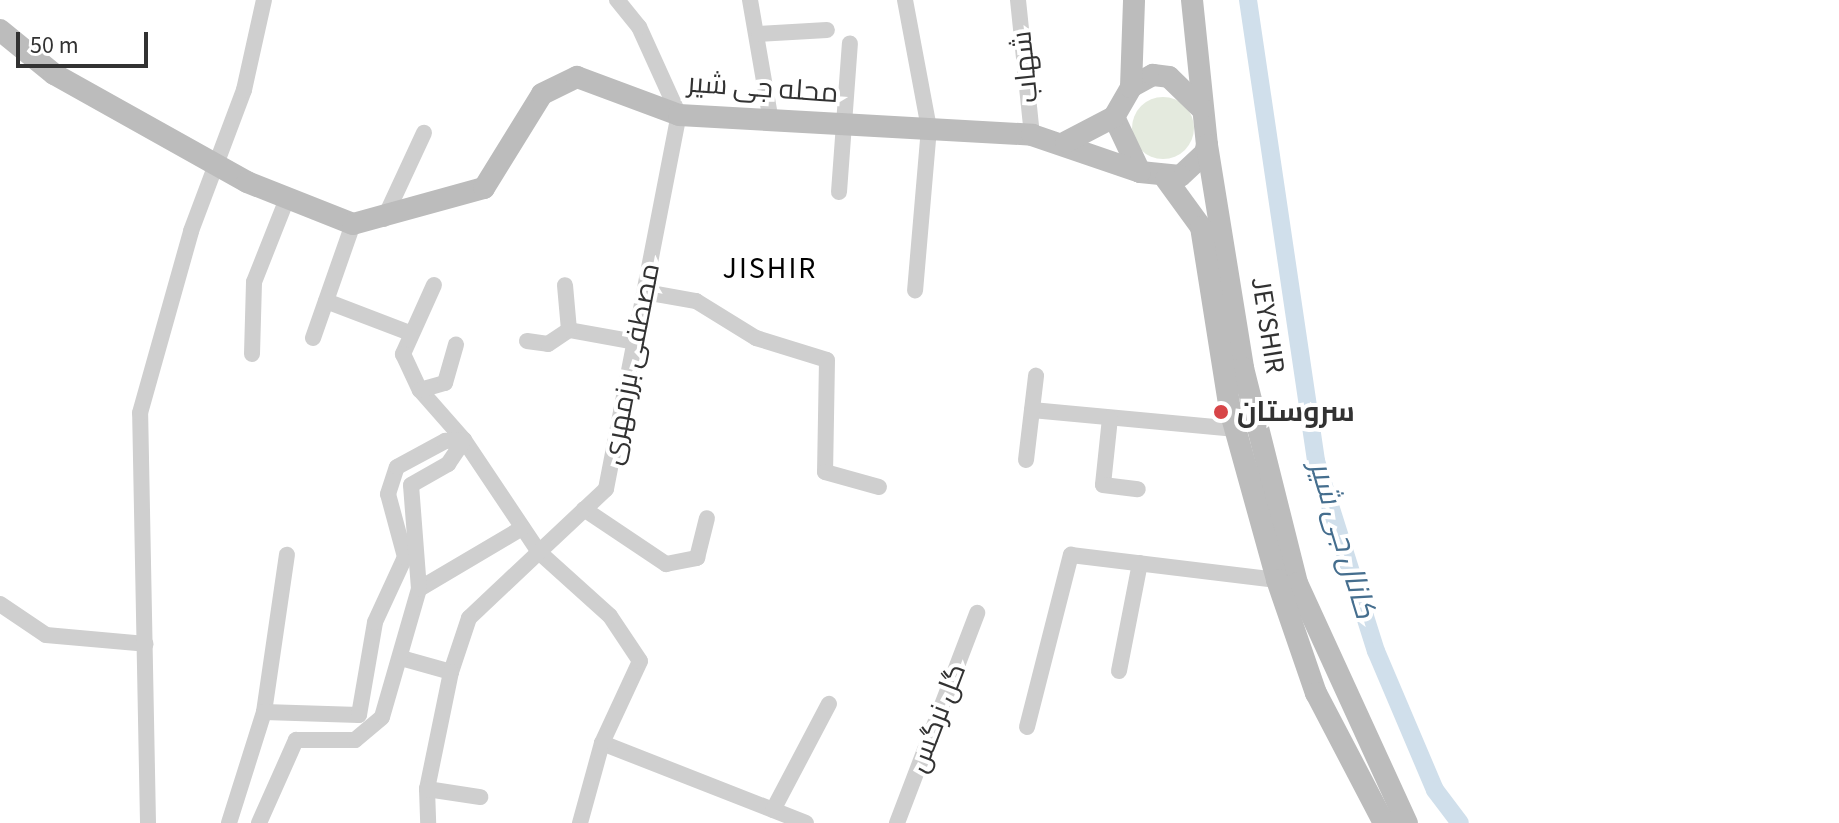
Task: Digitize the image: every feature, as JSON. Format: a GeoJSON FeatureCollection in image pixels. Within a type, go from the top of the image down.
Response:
{"type":"FeatureCollection","features":[{"type":"Feature","properties":{"kind":"main road"},"geometry":{"type":"LineString","coordinates":[[1066,142],[1114,117],[1131,87],[1134,0]]}},
{"type":"Feature","properties":{"kind":"main road"},"geometry":{"type":"LineString","coordinates":[[1114,117],[1140,172],[1166,179],[1194,170],[1207,145],[1192,0]]}},
{"type":"Feature","properties":{"kind":"main road","name":"محله جی شیر"},"geometry":{"type":"LineString","coordinates":[[0,30],[54,74],[220,166],[286,201],[353,224],[384,219],[484,188],[542,94],[577,77],[679,115],[1032,135],[1066,142],[1140,172]]}},
{"type":"Feature","properties":{"kind":"main road"},"geometry":{"type":"LineString","coordinates":[[1131,87],[1153,75],[1169,77],[1201,108]]}},
{"type":"Feature","properties":{"kind":"main road","name":"JEYSHIR"},"geometry":{"type":"LineString","coordinates":[[1207,145],[1243,368],[1297,583],[1407,823]]}},
{"type":"Feature","properties":{"kind":"main road","name":"JEYSHIR"},"geometry":{"type":"LineString","coordinates":[[1166,179],[1201,227],[1236,429],[1277,580],[1316,693],[1384,823]]}},
{"type":"Feature","properties":{"kind":"street"},"geometry":{"type":"LineString","coordinates":[[148,823],[140,413],[191,231],[220,166],[264,0]]}},
{"type":"Feature","properties":{"kind":"street"},"geometry":{"type":"LineString","coordinates":[[617,0],[639,27],[679,115]]}},
{"type":"Feature","properties":{"kind":"street"},"geometry":{"type":"LineString","coordinates":[[750,0],[759,34],[771,121]]}},
{"type":"Feature","properties":{"kind":"street"},"geometry":{"type":"LineString","coordinates":[[905,0],[929,128],[915,290]]}},
{"type":"Feature","properties":{"kind":"street","name":"شهاب"},"geometry":{"type":"LineString","coordinates":[[1018,0],[1032,135]]}},
{"type":"Feature","properties":{"kind":"street"},"geometry":{"type":"LineString","coordinates":[[759,34],[827,30]]}},
{"type":"Feature","properties":{"kind":"street"},"geometry":{"type":"LineString","coordinates":[[839,192],[849,124],[850,43]]}},
{"type":"Feature","properties":{"kind":"street","name":"مصطفی برزمهری"},"geometry":{"type":"LineString","coordinates":[[428,823],[427,789],[451,672],[469,618],[606,489],[679,115]]}},
{"type":"Feature","properties":{"kind":"street"},"geometry":{"type":"LineString","coordinates":[[384,219],[424,133]]}},
{"type":"Feature","properties":{"kind":"street"},"geometry":{"type":"LineString","coordinates":[[252,354],[254,282],[286,201]]}},
{"type":"Feature","properties":{"kind":"street"},"geometry":{"type":"LineString","coordinates":[[313,338],[353,224]]}},
{"type":"Feature","properties":{"kind":"street"},"geometry":{"type":"LineString","coordinates":[[434,285],[403,354],[420,390],[464,440],[539,552],[610,616],[640,661],[602,743],[583,822]]}},
{"type":"Feature","properties":{"kind":"street"},"geometry":{"type":"LineString","coordinates":[[565,285],[569,330]]}},
{"type":"Feature","properties":{"kind":"street"},"geometry":{"type":"LineString","coordinates":[[645,292],[696,301],[756,338],[827,360],[825,472],[879,487]]}},
{"type":"Feature","properties":{"kind":"street"},"geometry":{"type":"LineString","coordinates":[[326,301],[410,333]]}},
{"type":"Feature","properties":{"kind":"street"},"geometry":{"type":"LineString","coordinates":[[527,341],[548,344],[569,330],[635,342]]}},
{"type":"Feature","properties":{"kind":"street"},"geometry":{"type":"LineString","coordinates":[[420,390],[445,383],[456,345]]}},
{"type":"Feature","properties":{"kind":"street"},"geometry":{"type":"LineString","coordinates":[[1026,460],[1036,376]]}},
{"type":"Feature","properties":{"kind":"street"},"geometry":{"type":"LineString","coordinates":[[1032,410],[1236,429]]}},
{"type":"Feature","properties":{"kind":"street"},"geometry":{"type":"LineString","coordinates":[[1110,418],[1103,485],[1138,489]]}},
{"type":"Feature","properties":{"kind":"street"},"geometry":{"type":"LineString","coordinates":[[259,823],[296,740],[355,740],[382,717],[419,589],[411,485],[448,464],[464,440]]}},
{"type":"Feature","properties":{"kind":"street"},"geometry":{"type":"LineString","coordinates":[[264,712],[359,715],[375,622],[405,557],[388,494],[397,467],[445,441],[464,440]]}},
{"type":"Feature","properties":{"kind":"street"},"geometry":{"type":"LineString","coordinates":[[584,509],[666,564],[697,558],[707,518]]}},
{"type":"Feature","properties":{"kind":"street"},"geometry":{"type":"LineString","coordinates":[[419,589],[522,528]]}},
{"type":"Feature","properties":{"kind":"street"},"geometry":{"type":"LineString","coordinates":[[229,823],[264,712],[287,555]]}},
{"type":"Feature","properties":{"kind":"street"},"geometry":{"type":"LineString","coordinates":[[1027,727],[1071,555],[1277,580]]}},
{"type":"Feature","properties":{"kind":"street"},"geometry":{"type":"LineString","coordinates":[[1119,671],[1140,563]]}},
{"type":"Feature","properties":{"kind":"street"},"geometry":{"type":"LineString","coordinates":[[0,604],[46,635],[146,644]]}},
{"type":"Feature","properties":{"kind":"street","name":"گل نرگس"},"geometry":{"type":"LineString","coordinates":[[897,823],[977,613]]}},
{"type":"Feature","properties":{"kind":"street"},"geometry":{"type":"LineString","coordinates":[[401,658],[451,672]]}},
{"type":"Feature","properties":{"kind":"street"},"geometry":{"type":"LineString","coordinates":[[773,810],[829,704]]}},
{"type":"Feature","properties":{"kind":"street"},"geometry":{"type":"LineString","coordinates":[[602,743],[806,823]]}},
{"type":"Feature","properties":{"kind":"street"},"geometry":{"type":"LineString","coordinates":[[427,789],[480,797]]}},
{"type":"Feature","properties":{"kind":"shaded area"},"geometry":{"type":"Polygon","coordinates":[[[1163,97],[1185,106],[1194,128],[1185,150],[1163,159],[1141,150],[1132,128],[1141,106],[1163,97]]]}},
{"type":"Feature","properties":{"kind":"waterway","name":"کانال جی شیر"},"geometry":{"type":"LineString","coordinates":[[1248,0],[1316,461],[1376,651],[1435,790],[1460,823]]}},
{"type":"Feature","properties":{"kind":"place","name":"سروستان"},"geometry":{"type":"Point","coordinates":[1221,412]}},
{"type":"Feature","properties":{"kind":"district","name":"JISHIR"},"geometry":{"type":"Point","coordinates":[770,269]}}]}
